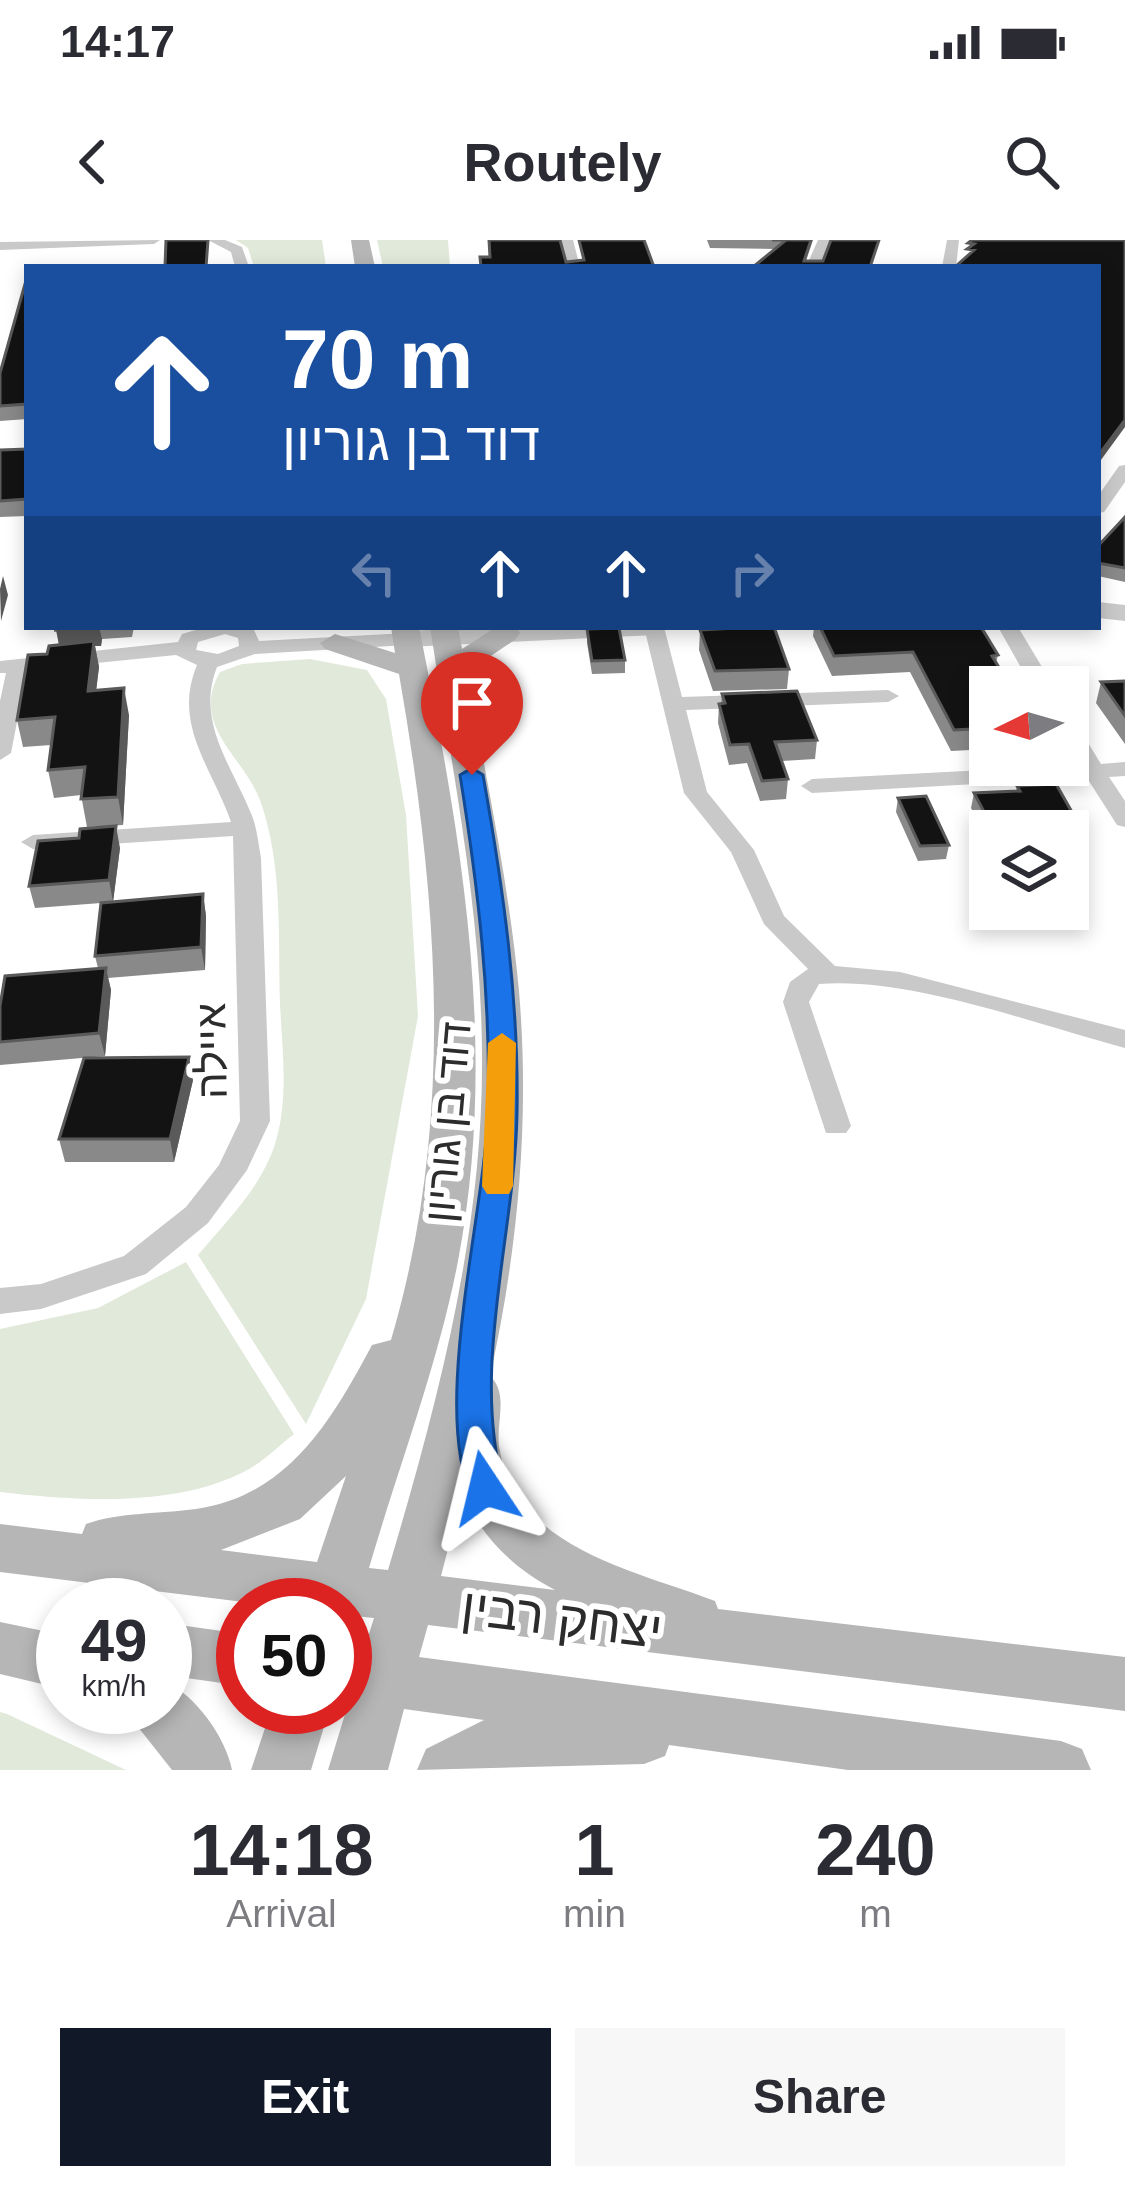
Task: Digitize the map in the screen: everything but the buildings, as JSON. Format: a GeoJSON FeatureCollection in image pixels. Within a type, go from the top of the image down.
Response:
{"type":"FeatureCollection","features":[{"type":"Feature","properties":{"kind":"main road"},"geometry":{"type":"LineString","coordinates":[[337,634],[424,640],[506,634]]}},
{"type":"Feature","properties":{"kind":"main road","name":"דוד בן גוריון"},"geometry":{"type":"LineString","coordinates":[[372,1662],[406,1599],[465,1371],[497,1195],[502,1112],[496,921],[424,640]]}},
{"type":"Feature","properties":{"kind":"main road","name":"דוד בן גוריון"},"geometry":{"type":"LineString","coordinates":[[339,1578],[396,1405],[430,1272],[444,1216],[454,1122],[456,935],[424,640]]}},
{"type":"Feature","properties":{"kind":"main road"},"geometry":{"type":"LineString","coordinates":[[497,1195],[478,1331],[474,1448],[497,1510],[538,1554],[569,1573],[763,1643]]}},
{"type":"Feature","properties":{"kind":"main road"},"geometry":{"type":"LineString","coordinates":[[0,1546],[165,1539],[264,1514],[300,1492],[328,1468],[361,1420],[430,1272]]}},
{"type":"Feature","properties":{"kind":"main road","name":"יצחק רבין"},"geometry":{"type":"LineString","coordinates":[[0,1546],[216,1579]]}},
{"type":"Feature","properties":{"kind":"main road","name":"יצחק רבין"},"geometry":{"type":"LineString","coordinates":[[372,1598],[1125,1684]]}},
{"type":"Feature","properties":{"kind":"main road"},"geometry":{"type":"LineString","coordinates":[[0,1627],[36,1632]]}},
{"type":"Feature","properties":{"kind":"main road"},"geometry":{"type":"LineString","coordinates":[[0,1648],[36,1656]]}},
{"type":"Feature","properties":{"kind":"main road","name":"יצחק רבין"},"geometry":{"type":"LineString","coordinates":[[372,1678],[1061,1770]]}},
{"type":"Feature","properties":{"kind":"main road"},"geometry":{"type":"LineString","coordinates":[[180,1734],[200,1759],[202,1770]]}},
{"type":"Feature","properties":{"kind":"main road"},"geometry":{"type":"LineString","coordinates":[[280,1770],[292,1734]]}},
{"type":"Feature","properties":{"kind":"main road","name":"דוד בן גוריון"},"geometry":{"type":"LineString","coordinates":[[358,1770],[360,1734]]}},
{"type":"Feature","properties":{"kind":"main road"},"geometry":{"type":"LineString","coordinates":[[447,1770],[499,1743],[560,1735],[826,1739]]}},
{"type":"Feature","properties":{"kind":"street"},"geometry":{"type":"LineString","coordinates":[[0,246],[154,240]]}},
{"type":"Feature","properties":{"kind":"street"},"geometry":{"type":"LineString","coordinates":[[221,242],[239,254],[241,264]]}},
{"type":"Feature","properties":{"kind":"street"},"geometry":{"type":"LineString","coordinates":[[1101,504],[1125,470]]}},
{"type":"Feature","properties":{"kind":"street"},"geometry":{"type":"LineString","coordinates":[[183,648],[189,638],[205,630]]}},
{"type":"Feature","properties":{"kind":"street"},"geometry":{"type":"LineString","coordinates":[[235,630],[250,642]]}},
{"type":"Feature","properties":{"kind":"street"},"geometry":{"type":"LineString","coordinates":[[506,634],[591,630]]}},
{"type":"Feature","properties":{"kind":"street"},"geometry":{"type":"LineString","coordinates":[[655,630],[696,793],[742,850],[773,919],[826,972]]}},
{"type":"Feature","properties":{"kind":"street"},"geometry":{"type":"LineString","coordinates":[[1010,630],[1031,666]]}},
{"type":"Feature","properties":{"kind":"street"},"geometry":{"type":"LineString","coordinates":[[183,648],[191,657],[209,661],[234,658],[250,642],[337,634],[424,640]]}},
{"type":"Feature","properties":{"kind":"street"},"geometry":{"type":"LineString","coordinates":[[0,753],[9,666],[183,648]]}},
{"type":"Feature","properties":{"kind":"street","name":"איילה"},"geometry":{"type":"LineString","coordinates":[[0,1301],[41,1296],[135,1265],[197,1215],[232,1170],[254,1121],[249,858],[244,828],[200,730],[198,689],[209,661]]}},
{"type":"Feature","properties":{"kind":"street"},"geometry":{"type":"LineString","coordinates":[[674,704],[888,696]]}},
{"type":"Feature","properties":{"kind":"street"},"geometry":{"type":"LineString","coordinates":[[1089,763],[1125,820]]}},
{"type":"Feature","properties":{"kind":"street"},"geometry":{"type":"LineString","coordinates":[[812,786],[1125,770]]}},
{"type":"Feature","properties":{"kind":"street"},"geometry":{"type":"LineString","coordinates":[[33,842],[244,828]]}},
{"type":"Feature","properties":{"kind":"street"},"geometry":{"type":"LineString","coordinates":[[836,1126],[796,1002],[799,988],[812,976],[826,972],[900,980],[1125,1039]]}},
{"type":"Feature","properties":{"kind":"green space"},"geometry":{"type":"Polygon","coordinates":[[[236,240],[322,240],[326,264],[253,264],[248,248],[236,240]]]}},
{"type":"Feature","properties":{"kind":"green space"},"geometry":{"type":"Polygon","coordinates":[[[377,240],[448,240],[450,264],[382,264],[377,240]]]}},
{"type":"Feature","properties":{"kind":"green space"},"geometry":{"type":"Polygon","coordinates":[[[310,659],[367,670],[386,699],[406,815],[418,1016],[366,1299],[306,1424],[198,1255],[265,1168],[278,1133],[284,1085],[273,852],[261,803],[215,725],[212,691],[220,672],[242,664],[310,659]]]}},
{"type":"Feature","properties":{"kind":"green space"},"geometry":{"type":"Polygon","coordinates":[[[186,1262],[294,1434],[249,1469],[191,1490],[127,1499],[0,1492],[0,1329],[98,1308],[186,1262]]]}},
{"type":"Feature","properties":{"kind":"green space"},"geometry":{"type":"Polygon","coordinates":[[[0,1712],[36,1728],[36,1734],[50,1734],[126,1770],[0,1770],[0,1712]]]}},
{"type":"Feature","properties":{"kind":"slow traffic"},"geometry":{"type":"LineString","coordinates":[[498,1186],[502,1043]]}},
{"type":"Feature","properties":{"kind":"route"},"geometry":{"type":"LineString","coordinates":[[472,775],[496,921],[501,995],[502,1112],[497,1195],[478,1331],[474,1448],[485,1488]]}}]}
